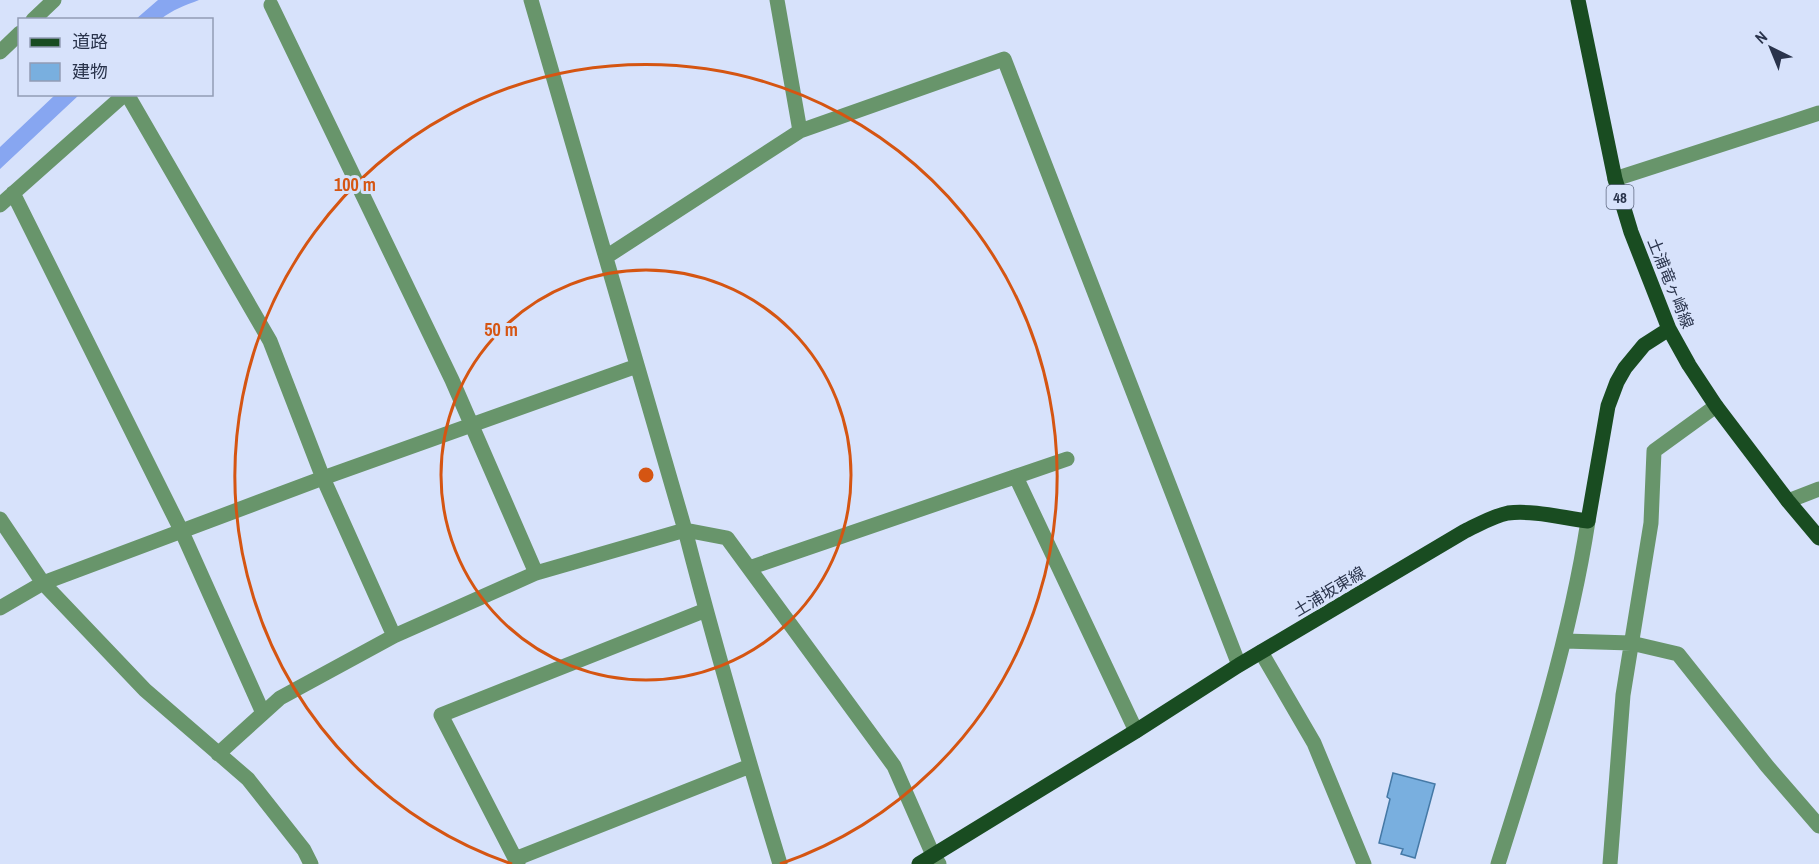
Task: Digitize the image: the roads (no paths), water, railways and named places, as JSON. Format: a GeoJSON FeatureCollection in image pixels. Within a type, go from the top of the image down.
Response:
{"type":"FeatureCollection","features":[{"type":"Feature","properties":{"kind":"main road","name":"土浦竜ヶ崎線"},"geometry":{"type":"LineString","coordinates":[[1578,0],[1615,179],[1631,232],[1669,329],[1689,366],[1716,406],[1819,538]]}},
{"type":"Feature","properties":{"kind":"main road"},"geometry":{"type":"LineString","coordinates":[[1588,521],[1608,406],[1617,382],[1644,345],[1669,329]]}},
{"type":"Feature","properties":{"kind":"main road","name":"土浦坂東線"},"geometry":{"type":"LineString","coordinates":[[919,864],[936,859],[1239,665],[1465,531],[1508,513],[1529,513],[1588,521]]}},
{"type":"Feature","properties":{"kind":"street"},"geometry":{"type":"LineString","coordinates":[[35,18],[54,0]]}},
{"type":"Feature","properties":{"kind":"street"},"geometry":{"type":"LineString","coordinates":[[531,0],[780,864]]}},
{"type":"Feature","properties":{"kind":"street"},"geometry":{"type":"LineString","coordinates":[[777,0],[801,131]]}},
{"type":"Feature","properties":{"kind":"street"},"geometry":{"type":"LineString","coordinates":[[271,5],[452,380],[536,573]]}},
{"type":"Feature","properties":{"kind":"street"},"geometry":{"type":"LineString","coordinates":[[0,52],[18,35]]}},
{"type":"Feature","properties":{"kind":"street"},"geometry":{"type":"LineString","coordinates":[[606,257],[801,131],[1004,59],[1239,665]]}},
{"type":"Feature","properties":{"kind":"street"},"geometry":{"type":"LineString","coordinates":[[0,205],[124,96]]}},
{"type":"Feature","properties":{"kind":"street"},"geometry":{"type":"LineString","coordinates":[[127,96],[270,341],[323,478],[394,636]]}},
{"type":"Feature","properties":{"kind":"street"},"geometry":{"type":"LineString","coordinates":[[1615,179],[1819,112]]}},
{"type":"Feature","properties":{"kind":"street"},"geometry":{"type":"LineString","coordinates":[[13,193],[182,532],[263,713]]}},
{"type":"Feature","properties":{"kind":"street"},"geometry":{"type":"LineString","coordinates":[[0,608],[43,583],[323,478],[637,366]]}},
{"type":"Feature","properties":{"kind":"street"},"geometry":{"type":"LineString","coordinates":[[1610,864],[1623,695],[1651,523],[1654,451],[1716,406]]}},
{"type":"Feature","properties":{"kind":"street"},"geometry":{"type":"LineString","coordinates":[[749,568],[1067,459]]}},
{"type":"Feature","properties":{"kind":"street"},"geometry":{"type":"LineString","coordinates":[[1016,477],[1136,731]]}},
{"type":"Feature","properties":{"kind":"street"},"geometry":{"type":"LineString","coordinates":[[1788,501],[1819,489]]}},
{"type":"Feature","properties":{"kind":"street"},"geometry":{"type":"LineString","coordinates":[[0,519],[43,583],[145,690],[248,779],[304,850],[311,864]]}},
{"type":"Feature","properties":{"kind":"street"},"geometry":{"type":"LineString","coordinates":[[1498,864],[1527,775],[1565,641],[1581,571],[1588,521]]}},
{"type":"Feature","properties":{"kind":"street"},"geometry":{"type":"LineString","coordinates":[[218,754],[280,698],[394,636],[536,573],[685,530],[727,538],[894,765],[936,859]]}},
{"type":"Feature","properties":{"kind":"street"},"geometry":{"type":"LineString","coordinates":[[705,610],[441,716],[516,861],[750,766]]}},
{"type":"Feature","properties":{"kind":"street"},"geometry":{"type":"LineString","coordinates":[[1565,641],[1630,643],[1678,654],[1767,766],[1819,826]]}},
{"type":"Feature","properties":{"kind":"street"},"geometry":{"type":"LineString","coordinates":[[1262,652],[1314,743],[1364,864]]}},
{"type":"Feature","properties":{"kind":"water"},"geometry":{"type":"Polygon","coordinates":[[[158,0],[199,0],[174,10],[162,18],[137,18],[158,0]]]}},
{"type":"Feature","properties":{"kind":"water"},"geometry":{"type":"Polygon","coordinates":[[[54,96],[78,96],[0,169],[0,147],[54,96]]]}}]}
